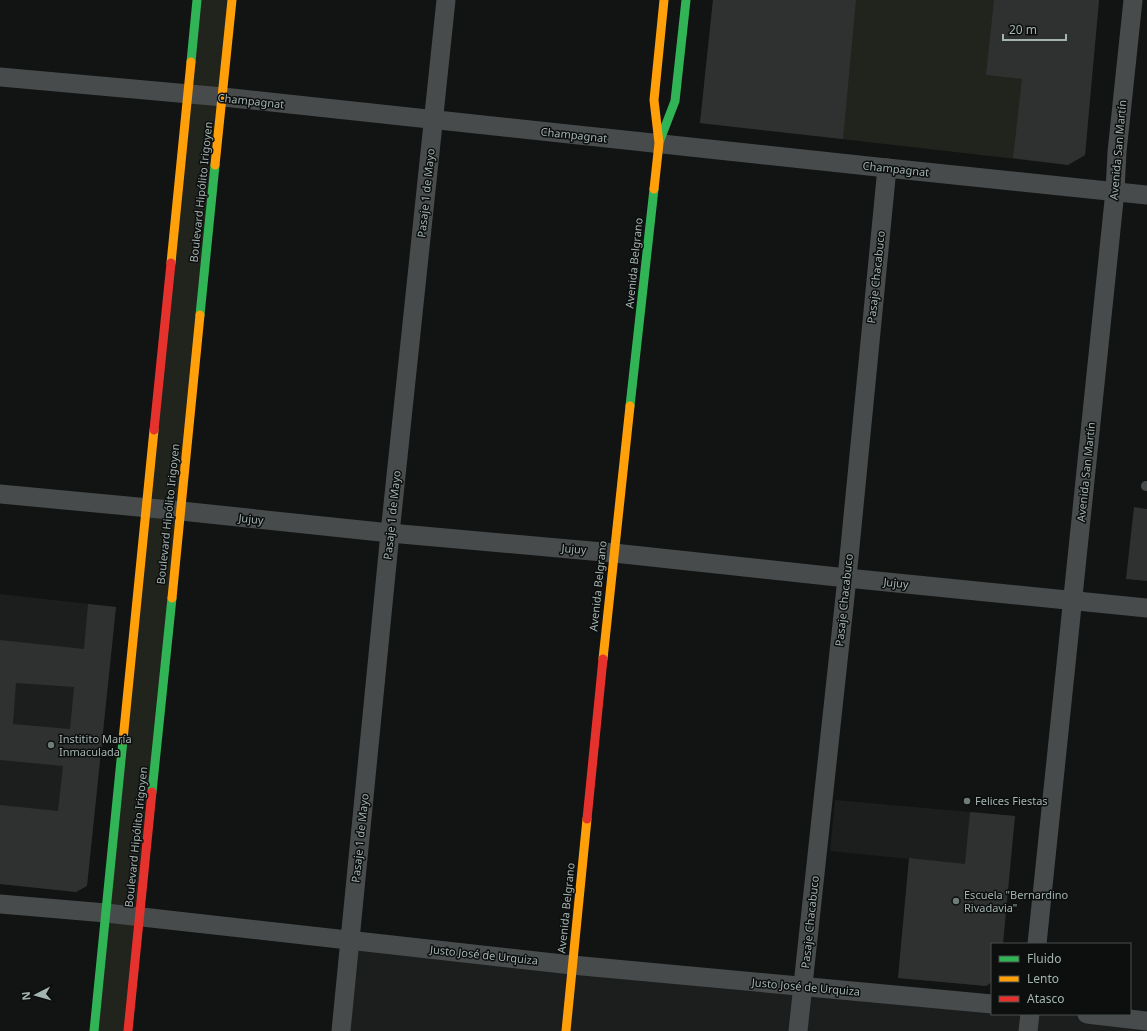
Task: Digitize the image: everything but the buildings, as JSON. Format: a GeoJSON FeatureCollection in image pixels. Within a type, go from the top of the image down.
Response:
{"type":"FeatureCollection","features":[{"type":"Feature","properties":{"kind":"street","name":"Boulevard Hipólito Irigoyen"},"geometry":{"type":"LineString","coordinates":[[94,1031],[197,0]]}},
{"type":"Feature","properties":{"kind":"street","name":"Boulevard Hipólito Irigoyen"},"geometry":{"type":"LineString","coordinates":[[128,1031],[232,0]]}},
{"type":"Feature","properties":{"kind":"street","name":"Pasaje 1 de Mayo"},"geometry":{"type":"LineString","coordinates":[[341,1031],[390,534],[446,0]]}},
{"type":"Feature","properties":{"kind":"street","name":"Avenida Belgrano"},"geometry":{"type":"LineString","coordinates":[[566,1031],[614,553],[659,143],[654,100],[664,0]]}},
{"type":"Feature","properties":{"kind":"street","name":"Avenida Belgrano"},"geometry":{"type":"LineString","coordinates":[[659,143],[675,101],[686,0]]}},
{"type":"Feature","properties":{"kind":"street","name":"Avenida San Martín"},"geometry":{"type":"LineString","coordinates":[[1037,943],[1115,191],[1116,152],[1133,0]]}},
{"type":"Feature","properties":{"kind":"street","name":"Champagnat"},"geometry":{"type":"LineString","coordinates":[[0,77],[223,97],[1147,195]]}},
{"type":"Feature","properties":{"kind":"street","name":"Pasaje Chacabuco"},"geometry":{"type":"LineString","coordinates":[[798,1031],[847,578],[887,168]]}},
{"type":"Feature","properties":{"kind":"street","name":"Jujuy"},"geometry":{"type":"LineString","coordinates":[[0,494],[181,511],[390,534],[614,553],[1147,608]]}},
{"type":"Feature","properties":{"kind":"street","name":"Justo José de Urquiza"},"geometry":{"type":"LineString","coordinates":[[0,904],[106,913],[572,965],[991,1004]]}},
{"type":"Feature","properties":{"kind":"street"},"geometry":{"type":"LineString","coordinates":[[1028,1031],[1030,1015]]}},
{"type":"Feature","properties":{"kind":"street"},"geometry":{"type":"LineString","coordinates":[[1096,1015],[1147,1021]]}},
{"type":"Feature","properties":{"kind":"shaded area"},"geometry":{"type":"Polygon","coordinates":[[[197,0],[232,0],[128,1031],[94,1031],[197,0]]]}},
{"type":"Feature","properties":{"kind":"shaded area"},"geometry":{"type":"Polygon","coordinates":[[[713,0],[1099,0],[1085,155],[1068,165],[700,123],[713,0]]]}},
{"type":"Feature","properties":{"kind":"shaded area","name":"Institito María Inmaculada"},"geometry":{"type":"Polygon","coordinates":[[[0,594],[116,607],[87,886],[76,892],[0,884],[0,594]]]}},
{"type":"Feature","properties":{"kind":"shaded area","name":"Escuela \"Bernardino Rivadavia\""},"geometry":{"type":"Polygon","coordinates":[[[835,800],[1015,816],[991,943],[991,983],[986,986],[898,978],[909,859],[830,851],[835,800]]]}},
{"type":"Feature","properties":{"kind":"shaded area"},"geometry":{"type":"Polygon","coordinates":[[[350,941],[991,1004],[991,1015],[1096,1015],[1147,1021],[1147,1031],[341,1031],[350,941]]]}},
{"type":"Feature","properties":{"kind":"traffic: fast"},"geometry":{"type":"LineString","coordinates":[[191,62],[197,0]]}},
{"type":"Feature","properties":{"kind":"traffic: fast"},"geometry":{"type":"LineString","coordinates":[[660,140],[675,101],[686,0]]}},
{"type":"Feature","properties":{"kind":"traffic: fast"},"geometry":{"type":"LineString","coordinates":[[200,315],[215,165]]}},
{"type":"Feature","properties":{"kind":"traffic: fast"},"geometry":{"type":"LineString","coordinates":[[630,406],[654,189]]}},
{"type":"Feature","properties":{"kind":"traffic: fast"},"geometry":{"type":"LineString","coordinates":[[152,792],[172,598]]}},
{"type":"Feature","properties":{"kind":"traffic: fast"},"geometry":{"type":"LineString","coordinates":[[94,1031],[123,740]]}},
{"type":"Feature","properties":{"kind":"traffic: slow"},"geometry":{"type":"LineString","coordinates":[[215,165],[232,0]]}},
{"type":"Feature","properties":{"kind":"traffic: slow"},"geometry":{"type":"LineString","coordinates":[[654,189],[659,143],[654,100],[664,0]]}},
{"type":"Feature","properties":{"kind":"traffic: slow"},"geometry":{"type":"LineString","coordinates":[[171,263],[191,62]]}},
{"type":"Feature","properties":{"kind":"traffic: slow"},"geometry":{"type":"LineString","coordinates":[[172,598],[200,315]]}},
{"type":"Feature","properties":{"kind":"traffic: slow"},"geometry":{"type":"LineString","coordinates":[[603,659],[630,406]]}},
{"type":"Feature","properties":{"kind":"traffic: slow"},"geometry":{"type":"LineString","coordinates":[[123,740],[154,430]]}},
{"type":"Feature","properties":{"kind":"traffic: slow"},"geometry":{"type":"LineString","coordinates":[[566,1031],[587,819]]}},
{"type":"Feature","properties":{"kind":"traffic: jam"},"geometry":{"type":"LineString","coordinates":[[154,430],[171,263]]}},
{"type":"Feature","properties":{"kind":"traffic: jam"},"geometry":{"type":"LineString","coordinates":[[587,819],[603,659]]}},
{"type":"Feature","properties":{"kind":"traffic: jam"},"geometry":{"type":"LineString","coordinates":[[128,1031],[152,792]]}},
{"type":"Feature","properties":{"kind":"place","name":"Institito María Inmaculada"},"geometry":{"type":"Point","coordinates":[51,745]}},
{"type":"Feature","properties":{"kind":"place","name":"Felices Fiestas"},"geometry":{"type":"Point","coordinates":[967,801]}},
{"type":"Feature","properties":{"kind":"place","name":"Escuela \"Bernardino Rivadavia\""},"geometry":{"type":"Point","coordinates":[956,901]}}]}
